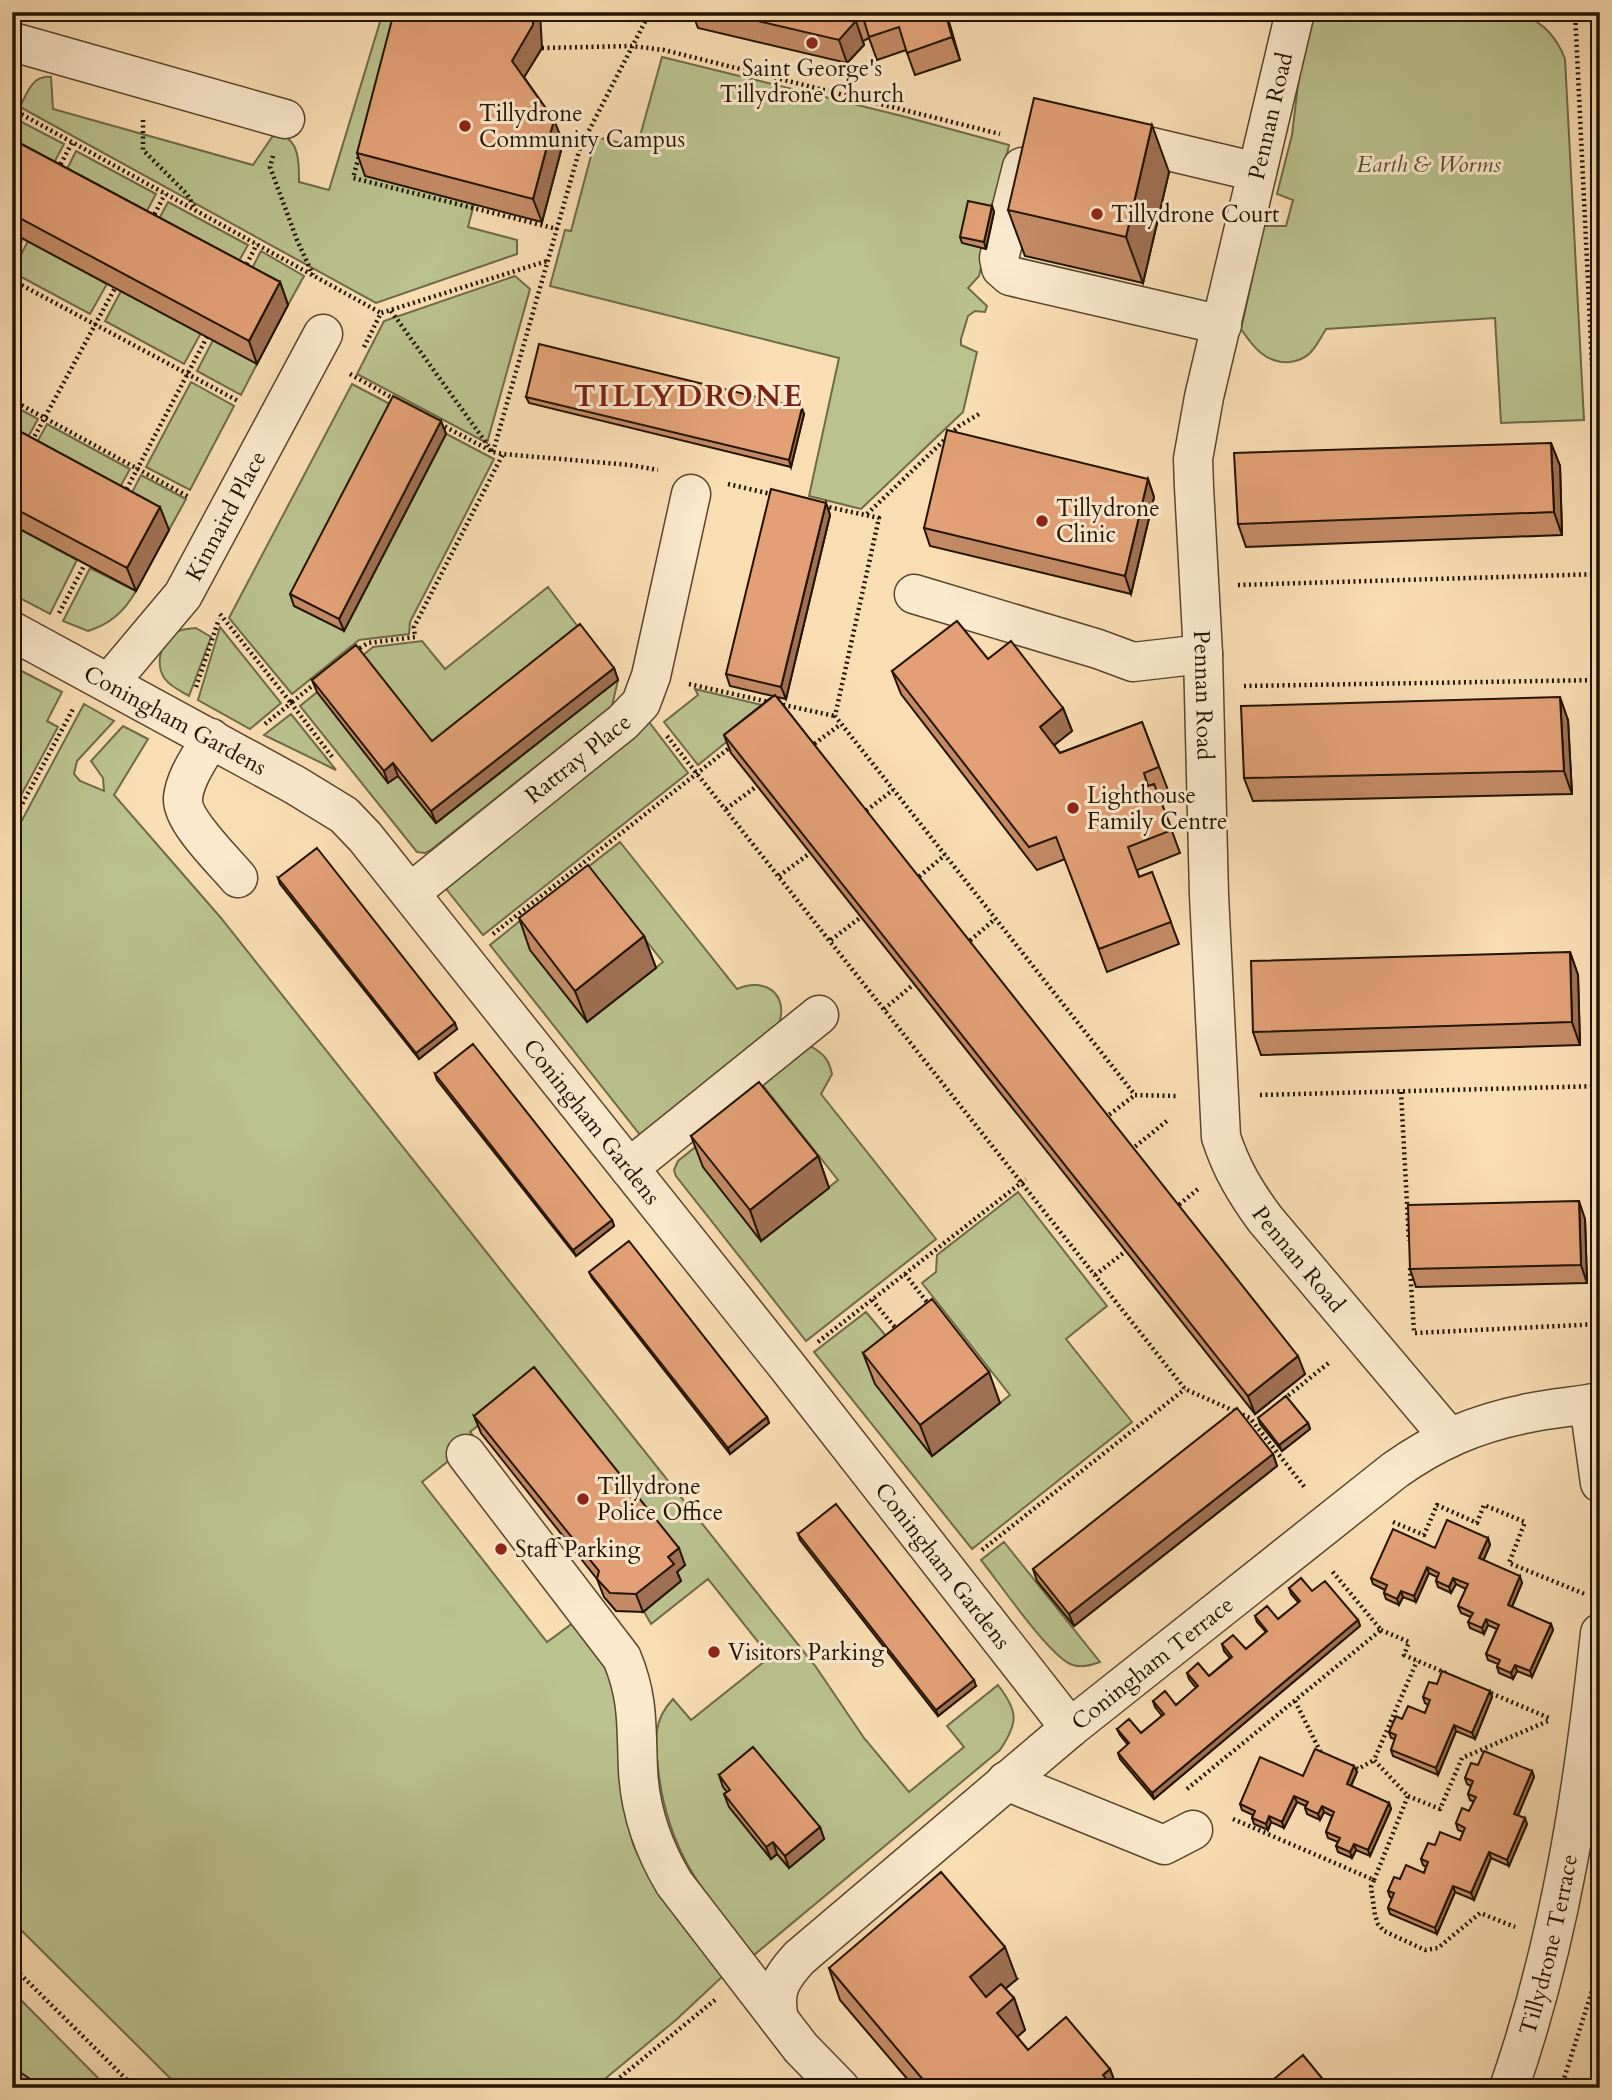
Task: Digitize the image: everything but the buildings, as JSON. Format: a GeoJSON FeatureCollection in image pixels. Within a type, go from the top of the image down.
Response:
{"type":"FeatureCollection","features":[{"type":"Feature","properties":{"kind":"street"},"geometry":{"type":"LineString","coordinates":[[22,12],[13,43],[285,119]]}},
{"type":"Feature","properties":{"kind":"street","name":"Pennan Road"},"geometry":{"type":"LineString","coordinates":[[1295,12],[1204,397],[1193,459],[1204,670],[1209,895],[1221,1137],[1231,1167],[1246,1193],[1301,1263],[1448,1436]]}},
{"type":"Feature","properties":{"kind":"street"},"geometry":{"type":"LineString","coordinates":[[1076,130],[1257,172]]}},
{"type":"Feature","properties":{"kind":"street"},"geometry":{"type":"LineString","coordinates":[[1030,138],[999,258],[1001,268],[1010,276],[1222,325]]}},
{"type":"Feature","properties":{"kind":"street","name":"Kinnaird Place"},"geometry":{"type":"LineString","coordinates":[[100,679],[183,595],[323,334]]}},
{"type":"Feature","properties":{"kind":"street"},"geometry":{"type":"LineString","coordinates":[[646,690],[693,483]]}},
{"type":"Feature","properties":{"kind":"street"},"geometry":{"type":"LineString","coordinates":[[914,594],[1133,662],[1204,670]]}},
{"type":"Feature","properties":{"kind":"street","name":"Coningham Gardens"},"geometry":{"type":"LineString","coordinates":[[27,639],[198,731],[344,815],[365,837],[787,1366],[1070,1728]]}},
{"type":"Feature","properties":{"kind":"street","name":"Rattray Place"},"geometry":{"type":"LineString","coordinates":[[410,893],[623,722],[646,690]]}},
{"type":"Feature","properties":{"kind":"street"},"geometry":{"type":"LineString","coordinates":[[198,731],[182,800],[186,816],[238,878]]}},
{"type":"Feature","properties":{"kind":"street"},"geometry":{"type":"LineString","coordinates":[[629,1168],[819,1015]]}},
{"type":"Feature","properties":{"kind":"street"},"geometry":{"type":"LineString","coordinates":[[1594,1403],[1600,1483]]}},
{"type":"Feature","properties":{"kind":"street","name":"Coningham Terrace"},"geometry":{"type":"LineString","coordinates":[[779,2019],[775,2002],[778,1987],[785,1973],[799,1958],[1070,1728],[1420,1451],[1448,1436],[1525,1413],[1594,1403]]}},
{"type":"Feature","properties":{"kind":"street"},"geometry":{"type":"LineString","coordinates":[[466,1454],[622,1658],[632,1681],[636,1708],[638,1772],[643,1810],[661,1861],[695,1912],[801,2048],[840,2088]]}},
{"type":"Feature","properties":{"kind":"street","name":"Tillydrone Terrace"},"geometry":{"type":"LineString","coordinates":[[1509,2088],[1539,1993],[1551,1942],[1591,1720],[1600,1633]]}},
{"type":"Feature","properties":{"kind":"street"},"geometry":{"type":"LineString","coordinates":[[1006,1781],[1164,1845],[1198,1814]]}},
{"type":"Feature","properties":{"kind":"path"},"geometry":{"type":"LineString","coordinates":[[493,452],[580,148],[650,12]]}},
{"type":"Feature","properties":{"kind":"path"},"geometry":{"type":"LineString","coordinates":[[1575,12],[1600,532]]}},
{"type":"Feature","properties":{"kind":"path"},"geometry":{"type":"LineString","coordinates":[[542,48],[632,46],[664,50],[1030,138]]}},
{"type":"Feature","properties":{"kind":"path"},"geometry":{"type":"LineString","coordinates":[[153,82],[141,127],[143,150],[187,194],[198,212]]}},
{"type":"Feature","properties":{"kind":"path"},"geometry":{"type":"LineString","coordinates":[[12,109],[381,313],[548,261]]}},
{"type":"Feature","properties":{"kind":"path"},"geometry":{"type":"LineString","coordinates":[[285,119],[270,167],[313,276]]}},
{"type":"Feature","properties":{"kind":"path"},"geometry":{"type":"LineString","coordinates":[[53,179],[72,143]]}},
{"type":"Feature","properties":{"kind":"path"},"geometry":{"type":"LineString","coordinates":[[360,152],[353,178],[557,229]]}},
{"type":"Feature","properties":{"kind":"path"},"geometry":{"type":"LineString","coordinates":[[146,229],[165,194]]}},
{"type":"Feature","properties":{"kind":"path"},"geometry":{"type":"LineString","coordinates":[[12,256],[22,238]]}},
{"type":"Feature","properties":{"kind":"path"},"geometry":{"type":"LineString","coordinates":[[239,279],[257,244]]}},
{"type":"Feature","properties":{"kind":"path"},"geometry":{"type":"LineString","coordinates":[[12,280],[276,422]]}},
{"type":"Feature","properties":{"kind":"path"},"geometry":{"type":"LineString","coordinates":[[31,443],[115,288]]}},
{"type":"Feature","properties":{"kind":"path"},"geometry":{"type":"LineString","coordinates":[[390,310],[493,452]]}},
{"type":"Feature","properties":{"kind":"path"},"geometry":{"type":"LineString","coordinates":[[119,503],[207,337]]}},
{"type":"Feature","properties":{"kind":"path"},"geometry":{"type":"LineString","coordinates":[[354,365],[349,375],[397,401]]}},
{"type":"Feature","properties":{"kind":"path"},"geometry":{"type":"LineString","coordinates":[[12,400],[225,517]]}},
{"type":"Feature","properties":{"kind":"path"},"geometry":{"type":"LineString","coordinates":[[867,515],[959,426],[979,414]]}},
{"type":"Feature","properties":{"kind":"path"},"geometry":{"type":"LineString","coordinates":[[433,420],[493,452],[630,465],[693,483],[785,497]]}},
{"type":"Feature","properties":{"kind":"path"},"geometry":{"type":"LineString","coordinates":[[349,655],[368,643],[415,637],[414,626],[503,454]]}},
{"type":"Feature","properties":{"kind":"path"},"geometry":{"type":"LineString","coordinates":[[813,503],[879,518],[835,716]]}},
{"type":"Feature","properties":{"kind":"path"},"geometry":{"type":"LineString","coordinates":[[27,639],[85,564]]}},
{"type":"Feature","properties":{"kind":"path"},"geometry":{"type":"LineString","coordinates":[[1199,586],[1600,574]]}},
{"type":"Feature","properties":{"kind":"path"},"geometry":{"type":"LineString","coordinates":[[183,595],[220,615],[290,703],[320,679]]}},
{"type":"Feature","properties":{"kind":"path"},"geometry":{"type":"LineString","coordinates":[[198,731],[220,615]]}},
{"type":"Feature","properties":{"kind":"path"},"geometry":{"type":"LineString","coordinates":[[1204,670],[1600,680]]}},
{"type":"Feature","properties":{"kind":"path"},"geometry":{"type":"LineString","coordinates":[[12,823],[100,679]]}},
{"type":"Feature","properties":{"kind":"path"},"geometry":{"type":"LineString","coordinates":[[646,690],[784,705],[835,716],[1135,1095]]}},
{"type":"Feature","properties":{"kind":"path"},"geometry":{"type":"LineString","coordinates":[[646,690],[698,773],[1024,1181],[1185,1389],[1250,1418],[1329,1522],[1381,1630],[1409,1642],[1404,1655],[1454,1676]]}},
{"type":"Feature","properties":{"kind":"path"},"geometry":{"type":"LineString","coordinates":[[773,713],[784,705]]}},
{"type":"Feature","properties":{"kind":"path"},"geometry":{"type":"LineString","coordinates":[[809,748],[841,724]]}},
{"type":"Feature","properties":{"kind":"path"},"geometry":{"type":"LineString","coordinates":[[462,959],[741,739]]}},
{"type":"Feature","properties":{"kind":"path"},"geometry":{"type":"LineString","coordinates":[[726,809],[757,786]]}},
{"type":"Feature","properties":{"kind":"path"},"geometry":{"type":"LineString","coordinates":[[861,814],[893,790]]}},
{"type":"Feature","properties":{"kind":"path"},"geometry":{"type":"LineString","coordinates":[[779,876],[810,853]]}},
{"type":"Feature","properties":{"kind":"path"},"geometry":{"type":"LineString","coordinates":[[914,880],[945,855]]}},
{"type":"Feature","properties":{"kind":"path"},"geometry":{"type":"LineString","coordinates":[[580,865],[589,876]]}},
{"type":"Feature","properties":{"kind":"path"},"geometry":{"type":"LineString","coordinates":[[547,891],[554,900]]}},
{"type":"Feature","properties":{"kind":"path"},"geometry":{"type":"LineString","coordinates":[[831,940],[861,917]]}},
{"type":"Feature","properties":{"kind":"path"},"geometry":{"type":"LineString","coordinates":[[965,944],[995,919]]}},
{"type":"Feature","properties":{"kind":"path"},"geometry":{"type":"LineString","coordinates":[[884,1009],[914,984]]}},
{"type":"Feature","properties":{"kind":"path"},"geometry":{"type":"LineString","coordinates":[[1103,1119],[1135,1095],[1218,1097],[1600,1086]]}},
{"type":"Feature","properties":{"kind":"path"},"geometry":{"type":"LineString","coordinates":[[1401,1091],[1410,1252]]}},
{"type":"Feature","properties":{"kind":"path"},"geometry":{"type":"LineString","coordinates":[[1129,1151],[1168,1120]]}},
{"type":"Feature","properties":{"kind":"path"},"geometry":{"type":"LineString","coordinates":[[787,1366],[1024,1181]]}},
{"type":"Feature","properties":{"kind":"path"},"geometry":{"type":"LineString","coordinates":[[1174,1209],[1204,1184]]}},
{"type":"Feature","properties":{"kind":"path"},"geometry":{"type":"LineString","coordinates":[[1095,1275],[1126,1251]]}},
{"type":"Feature","properties":{"kind":"path"},"geometry":{"type":"LineString","coordinates":[[1410,1266],[1414,1333]]}},
{"type":"Feature","properties":{"kind":"path"},"geometry":{"type":"LineString","coordinates":[[905,1274],[931,1307]]}},
{"type":"Feature","properties":{"kind":"path"},"geometry":{"type":"LineString","coordinates":[[872,1300],[905,1340]]}},
{"type":"Feature","properties":{"kind":"path"},"geometry":{"type":"LineString","coordinates":[[951,1575],[1185,1389]]}},
{"type":"Feature","properties":{"kind":"path"},"geometry":{"type":"LineString","coordinates":[[1329,1522],[1424,1535],[1437,1505],[1477,1522],[1484,1505],[1525,1522],[1509,1563],[1588,1596]]}},
{"type":"Feature","properties":{"kind":"path"},"geometry":{"type":"LineString","coordinates":[[1374,1880],[1198,1814],[1295,1701],[1381,1630]]}},
{"type":"Feature","properties":{"kind":"path"},"geometry":{"type":"LineString","coordinates":[[1345,1764],[1358,1769],[1374,1760],[1417,1661]]}},
{"type":"Feature","properties":{"kind":"path"},"geometry":{"type":"LineString","coordinates":[[1374,1760],[1408,1796],[1440,1809],[1462,1758],[1552,1719],[1478,1687]]}},
{"type":"Feature","properties":{"kind":"path"},"geometry":{"type":"LineString","coordinates":[[1295,1701],[1320,1753],[1333,1758]]}},
{"type":"Feature","properties":{"kind":"path"},"geometry":{"type":"LineString","coordinates":[[1408,1796],[1371,1887],[1375,1915],[1384,1931],[1425,1950],[1438,1948],[1480,1913],[1551,1942]]}},
{"type":"Feature","properties":{"kind":"path"},"geometry":{"type":"LineString","coordinates":[[12,1966],[135,2088]]}},
{"type":"Feature","properties":{"kind":"path"},"geometry":{"type":"LineString","coordinates":[[1561,2088],[1600,1966]]}},
{"type":"Feature","properties":{"kind":"path"},"geometry":{"type":"LineString","coordinates":[[607,2088],[714,2000],[748,2006],[779,2019]]}},
{"type":"Feature","properties":{"kind":"green space"},"geometry":{"type":"Polygon","coordinates":[[[383,12],[408,12],[474,204],[468,227],[517,240],[517,254],[376,303],[20,107],[35,82],[51,77],[53,109],[253,165],[272,137],[280,134],[287,137],[295,148],[299,182],[329,190],[383,12]]]}},
{"type":"Feature","properties":{"kind":"green space","name":"Earth & Worms"},"geometry":{"type":"Polygon","coordinates":[[[1311,12],[1513,12],[1539,23],[1557,42],[1565,59],[1584,420],[1501,423],[1495,318],[1326,329],[1308,355],[1290,362],[1274,360],[1261,353],[1241,329],[1264,226],[1286,226],[1293,200],[1277,194],[1292,135],[1301,60],[1311,12]]]}},
{"type":"Feature","properties":{"kind":"green space"},"geometry":{"type":"Polygon","coordinates":[[[662,57],[1009,145],[979,276],[968,288],[987,306],[985,312],[975,311],[968,316],[961,339],[961,345],[977,352],[963,412],[861,509],[809,496],[839,358],[550,286],[565,230],[571,231],[596,137],[637,147],[662,57]]]}},
{"type":"Feature","properties":{"kind":"green space"},"geometry":{"type":"Polygon","coordinates":[[[12,117],[64,144],[47,176],[12,158],[12,117]]]}},
{"type":"Feature","properties":{"kind":"green space"},"geometry":{"type":"Polygon","coordinates":[[[76,151],[156,194],[139,226],[60,183],[76,151]]]}},
{"type":"Feature","properties":{"kind":"green space"},"geometry":{"type":"Polygon","coordinates":[[[168,202],[248,245],[231,275],[152,232],[168,202]]]}},
{"type":"Feature","properties":{"kind":"green space"},"geometry":{"type":"Polygon","coordinates":[[[28,241],[107,284],[90,314],[12,272],[28,241]]]}},
{"type":"Feature","properties":{"kind":"green space"},"geometry":{"type":"Polygon","coordinates":[[[261,251],[304,276],[288,305],[245,282],[261,251]]]}},
{"type":"Feature","properties":{"kind":"green space"},"geometry":{"type":"Polygon","coordinates":[[[515,276],[530,289],[487,443],[357,374],[384,321],[515,276]]]}},
{"type":"Feature","properties":{"kind":"green space"},"geometry":{"type":"Polygon","coordinates":[[[121,291],[201,333],[184,364],[105,321],[121,291]]]}},
{"type":"Feature","properties":{"kind":"green space"},"geometry":{"type":"Polygon","coordinates":[[[213,340],[257,364],[241,395],[197,371],[213,340]]]}},
{"type":"Feature","properties":{"kind":"green space"},"geometry":{"type":"Polygon","coordinates":[[[191,382],[234,406],[190,490],[146,467],[191,382]]]}},
{"type":"Feature","properties":{"kind":"green space"},"geometry":{"type":"Polygon","coordinates":[[[352,384],[494,459],[410,622],[409,634],[359,640],[292,694],[229,618],[352,384]]]}},
{"type":"Feature","properties":{"kind":"green space"},"geometry":{"type":"Polygon","coordinates":[[[12,405],[38,419],[21,450],[12,446],[12,405]]]}},
{"type":"Feature","properties":{"kind":"green space"},"geometry":{"type":"Polygon","coordinates":[[[47,424],[130,469],[113,500],[30,455],[47,424]]]}},
{"type":"Feature","properties":{"kind":"green space"},"geometry":{"type":"Polygon","coordinates":[[[141,475],[186,499],[169,530],[125,506],[141,475]]]}},
{"type":"Feature","properties":{"kind":"green space"},"geometry":{"type":"Polygon","coordinates":[[[12,525],[77,560],[50,614],[12,594],[12,525]]]}},
{"type":"Feature","properties":{"kind":"green space"},"geometry":{"type":"Polygon","coordinates":[[[90,568],[136,591],[116,616],[88,631],[63,621],[90,568]]]}},
{"type":"Feature","properties":{"kind":"green space"},"geometry":{"type":"Polygon","coordinates":[[[548,587],[618,680],[612,706],[432,849],[425,853],[417,852],[300,706],[373,647],[422,641],[445,669],[548,587]]]}},
{"type":"Feature","properties":{"kind":"green space"},"geometry":{"type":"Polygon","coordinates":[[[220,627],[281,703],[250,729],[198,700],[220,627]]]}},
{"type":"Feature","properties":{"kind":"green space"},"geometry":{"type":"Polygon","coordinates":[[[196,628],[211,637],[189,696],[165,679],[160,667],[160,654],[165,642],[174,633],[196,628]]]}},
{"type":"Feature","properties":{"kind":"green space"},"geometry":{"type":"Polygon","coordinates":[[[12,666],[62,692],[47,721],[58,727],[12,812],[12,666]]]}},
{"type":"Feature","properties":{"kind":"green space"},"geometry":{"type":"Polygon","coordinates":[[[695,689],[770,707],[698,765],[664,722],[698,695],[695,689]]]}},
{"type":"Feature","properties":{"kind":"green space"},"geometry":{"type":"Polygon","coordinates":[[[84,704],[114,721],[77,761],[74,774],[80,781],[104,791],[103,778],[91,761],[123,726],[148,739],[114,795],[221,918],[816,1667],[864,1738],[909,1792],[964,1747],[947,1726],[998,1685],[1012,1710],[1014,1717],[1011,1732],[1000,1750],[754,1955],[704,1890],[679,1847],[663,1797],[656,1739],[662,1715],[673,1699],[691,1720],[770,1657],[708,1579],[651,1624],[520,1393],[470,1432],[476,1439],[422,1482],[547,1642],[573,1623],[601,1659],[616,1692],[626,1814],[633,1844],[647,1873],[723,1976],[677,2019],[594,2088],[180,2088],[12,1921],[12,839],[84,704]]]}},
{"type":"Feature","properties":{"kind":"green space"},"geometry":{"type":"Polygon","coordinates":[[[291,714],[336,770],[264,735],[291,714]]]}},
{"type":"Feature","properties":{"kind":"green space"},"geometry":{"type":"Polygon","coordinates":[[[649,722],[688,773],[483,935],[443,885],[649,722]]]}},
{"type":"Feature","properties":{"kind":"green space"},"geometry":{"type":"Polygon","coordinates":[[[620,842],[737,989],[756,985],[772,990],[777,996],[781,1013],[779,1024],[641,1136],[490,945],[541,904],[587,1022],[663,962],[588,867],[620,842]]]}},
{"type":"Feature","properties":{"kind":"green space"},"geometry":{"type":"Polygon","coordinates":[[[812,1047],[825,1058],[832,1074],[821,1094],[936,1239],[806,1341],[674,1170],[678,1161],[718,1129],[761,1241],[838,1180],[761,1083],[799,1048],[812,1047]]]}},
{"type":"Feature","properties":{"kind":"green space"},"geometry":{"type":"Polygon","coordinates":[[[1018,1192],[1107,1306],[1066,1339],[1132,1422],[972,1549],[814,1352],[866,1312],[906,1360],[932,1456],[1000,1403],[1010,1395],[922,1283],[936,1272],[937,1255],[1018,1192]]]}},
{"type":"Feature","properties":{"kind":"green space"},"geometry":{"type":"Polygon","coordinates":[[[1004,1542],[1100,1662],[1080,1666],[1063,1660],[1025,1618],[981,1560],[1004,1542]]]}},
{"type":"Feature","properties":{"kind":"green space"},"geometry":{"type":"Polygon","coordinates":[[[12,1991],[108,2088],[12,2088],[12,1991]]]}},
{"type":"Feature","properties":{"kind":"place","name":"Saint George's Tillydrone Church"},"geometry":{"type":"Point","coordinates":[812,43]}},
{"type":"Feature","properties":{"kind":"place","name":"Tillydrone Community Campus"},"geometry":{"type":"Point","coordinates":[465,126]}},
{"type":"Feature","properties":{"kind":"place","name":"Tillydrone Court"},"geometry":{"type":"Point","coordinates":[1097,214]}},
{"type":"Feature","properties":{"kind":"place","name":"Tillydrone Clinic"},"geometry":{"type":"Point","coordinates":[1042,521]}},
{"type":"Feature","properties":{"kind":"place","name":"Lighthouse Family Centre"},"geometry":{"type":"Point","coordinates":[1073,808]}},
{"type":"Feature","properties":{"kind":"place","name":"Tillydrone Police Office"},"geometry":{"type":"Point","coordinates":[583,1499]}},
{"type":"Feature","properties":{"kind":"place","name":"Staff Parking"},"geometry":{"type":"Point","coordinates":[501,1549]}},
{"type":"Feature","properties":{"kind":"place","name":"Visitors Parking"},"geometry":{"type":"Point","coordinates":[714,1652]}},
{"type":"Feature","properties":{"kind":"district","name":"TILLYDRONE"},"geometry":{"type":"Point","coordinates":[689,396]}}]}
